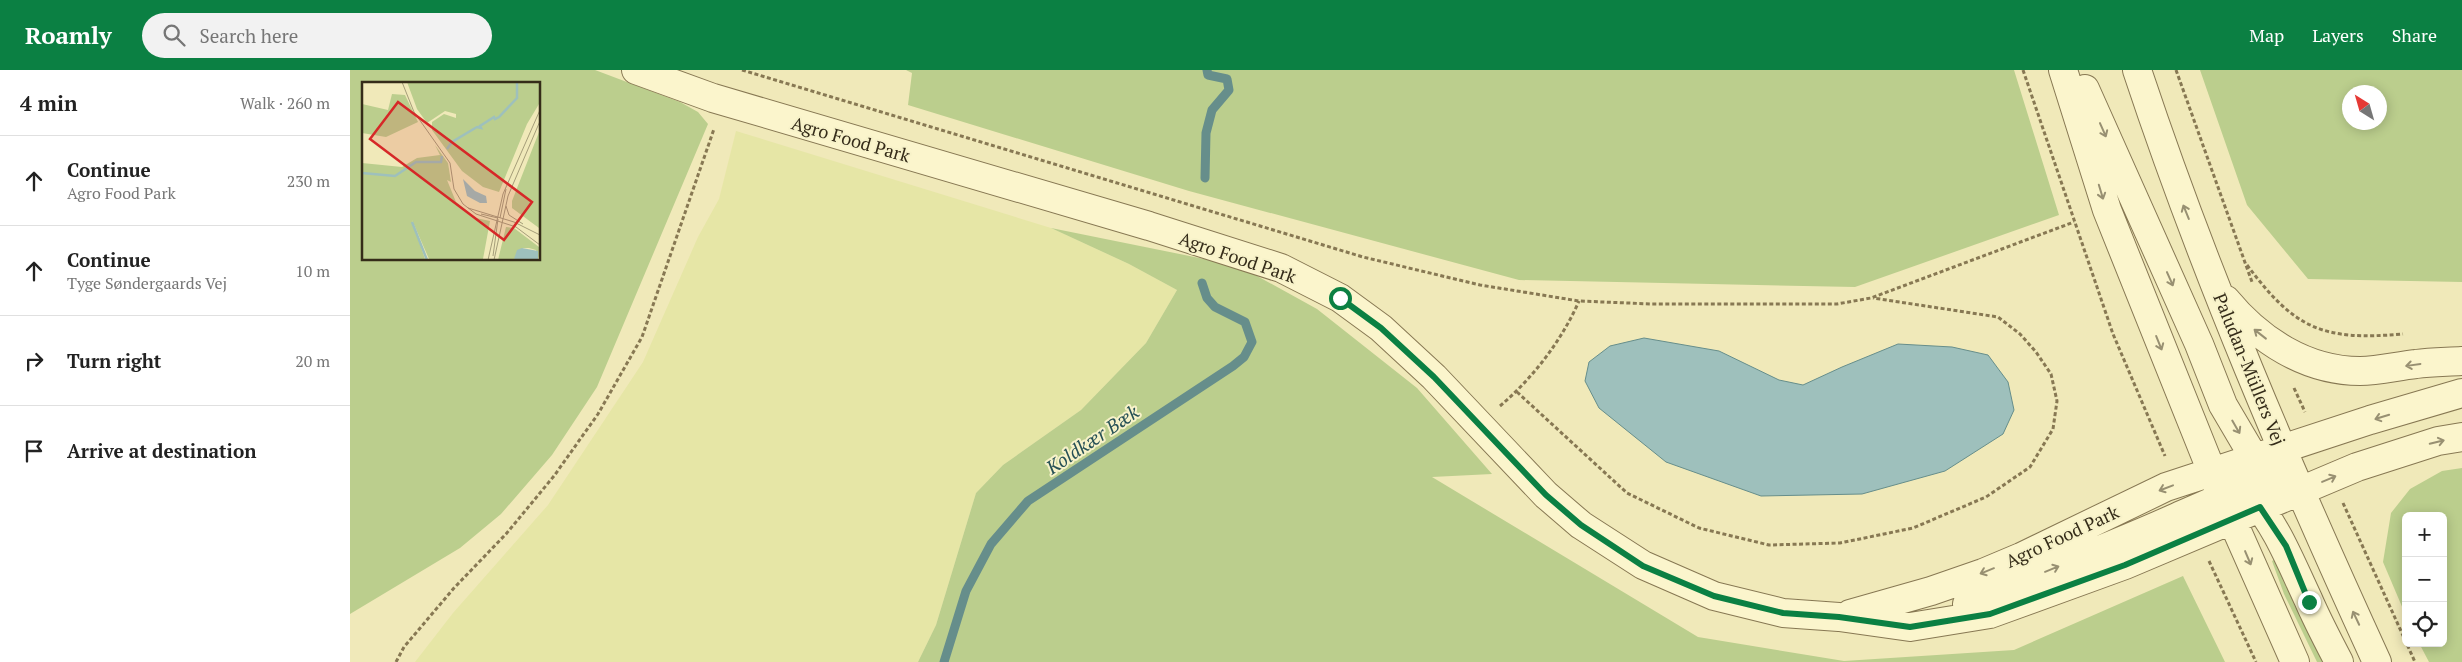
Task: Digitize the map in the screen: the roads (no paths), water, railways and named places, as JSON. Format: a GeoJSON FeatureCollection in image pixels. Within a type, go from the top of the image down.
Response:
{"type":"FeatureCollection","features":[{"type":"Feature","properties":{"kind":"street","name":"Agro Food Park"},"geometry":{"type":"LineString","coordinates":[[636,70],[724,101],[1157,229],[1281,268],[1340,298],[1381,328],[1434,377],[1546,495],[1581,525],[1643,566],[1714,596],[1783,613],[1839,617],[1910,627],[1990,614],[2125,565],[2198,533],[2282,449],[2462,393]]}},
{"type":"Feature","properties":{"kind":"street"},"geometry":{"type":"LineString","coordinates":[[2064,70],[2107,210],[2212,472],[2242,487],[2260,507],[2286,546],[2309,602],[2339,662]]}},
{"type":"Feature","properties":{"kind":"street"},"geometry":{"type":"LineString","coordinates":[[2076,70],[2199,344],[2223,405],[2242,487],[2295,662]]}},
{"type":"Feature","properties":{"kind":"street","name":"Paludan-Müllers Vej"},"geometry":{"type":"LineString","coordinates":[[2137,70],[2175,183],[2282,449],[2377,662]]}},
{"type":"Feature","properties":{"kind":"street"},"geometry":{"type":"LineString","coordinates":[[2218,290],[2240,316],[2277,346],[2303,360],[2334,369],[2360,371],[2462,361]]}},
{"type":"Feature","properties":{"kind":"street"},"geometry":{"type":"LineString","coordinates":[[2260,507],[2381,459],[2438,441],[2462,436]]}},
{"type":"Feature","properties":{"kind":"street","name":"Agro Food Park"},"geometry":{"type":"LineString","coordinates":[[1839,617],[1931,591],[1983,572],[2177,484],[2212,472],[2242,487]]}},
{"type":"Feature","properties":{"kind":"street"},"geometry":{"type":"LineString","coordinates":[[1910,627],[2138,534],[2242,487],[2281,486],[2300,491]]}},
{"type":"Feature","properties":{"kind":"water"},"geometry":{"type":"Polygon","coordinates":[[[1644,338],[1719,351],[1779,380],[1803,385],[1898,344],[1952,347],[1988,355],[2008,382],[2014,410],[2003,434],[1945,471],[1862,494],[1761,496],[1666,462],[1599,408],[1585,381],[1589,362],[1610,346],[1644,338]]]}},
{"type":"Feature","properties":{"kind":"waterway","name":"Koldkær Bæk"},"geometry":{"type":"LineString","coordinates":[[1205,178],[1206,133],[1212,110],[1229,90],[1227,79],[1208,75],[1207,70]]}},
{"type":"Feature","properties":{"kind":"waterway","name":"Koldkær Bæk"},"geometry":{"type":"LineString","coordinates":[[944,662],[966,591],[991,544],[1028,501],[1244,357],[1252,342],[1245,322],[1215,307],[1207,298],[1202,283]]}}]}
